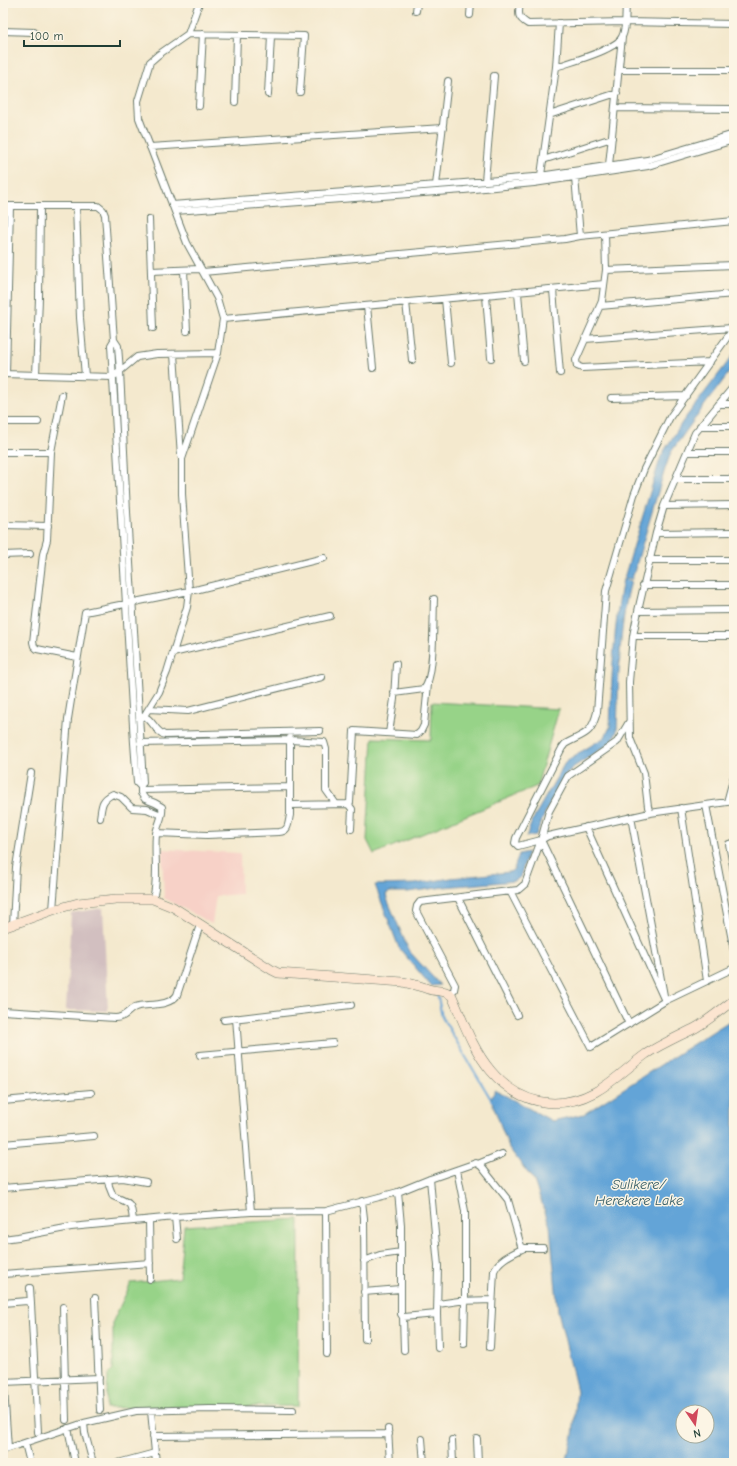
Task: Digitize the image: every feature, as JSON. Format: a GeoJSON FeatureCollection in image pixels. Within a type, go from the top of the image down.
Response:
{"type":"FeatureCollection","features":[{"type":"Feature","properties":{"kind":"street"},"geometry":{"type":"LineString","coordinates":[[188,34],[199,3]]}},
{"type":"Feature","properties":{"kind":"street"},"geometry":{"type":"LineString","coordinates":[[416,11],[417,3]]}},
{"type":"Feature","properties":{"kind":"street"},"geometry":{"type":"LineString","coordinates":[[470,16],[471,3]]}},
{"type":"Feature","properties":{"kind":"street"},"geometry":{"type":"LineString","coordinates":[[520,3],[518,14],[521,20],[528,24],[625,22],[734,24]]}},
{"type":"Feature","properties":{"kind":"street"},"geometry":{"type":"LineString","coordinates":[[609,165],[626,3]]}},
{"type":"Feature","properties":{"kind":"street"},"geometry":{"type":"LineString","coordinates":[[541,176],[556,67],[559,23]]}},
{"type":"Feature","properties":{"kind":"street"},"geometry":{"type":"LineString","coordinates":[[3,31],[34,32]]}},
{"type":"Feature","properties":{"kind":"street"},"geometry":{"type":"LineString","coordinates":[[182,459],[218,353],[223,319],[217,298],[187,243],[139,118],[138,101],[150,62],[188,34],[304,36],[300,92]]}},
{"type":"Feature","properties":{"kind":"street"},"geometry":{"type":"LineString","coordinates":[[199,106],[202,34]]}},
{"type":"Feature","properties":{"kind":"street"},"geometry":{"type":"LineString","coordinates":[[235,102],[237,35]]}},
{"type":"Feature","properties":{"kind":"street"},"geometry":{"type":"LineString","coordinates":[[268,94],[271,36]]}},
{"type":"Feature","properties":{"kind":"street"},"geometry":{"type":"LineString","coordinates":[[556,67],[608,49],[618,43],[622,37]]}},
{"type":"Feature","properties":{"kind":"street"},"geometry":{"type":"LineString","coordinates":[[619,70],[734,70]]}},
{"type":"Feature","properties":{"kind":"street"},"geometry":{"type":"LineString","coordinates":[[485,181],[494,76]]}},
{"type":"Feature","properties":{"kind":"street"},"geometry":{"type":"LineString","coordinates":[[436,186],[448,81]]}},
{"type":"Feature","properties":{"kind":"street"},"geometry":{"type":"LineString","coordinates":[[549,115],[617,93]]}},
{"type":"Feature","properties":{"kind":"street"},"geometry":{"type":"LineString","coordinates":[[615,108],[734,109]]}},
{"type":"Feature","properties":{"kind":"street"},"geometry":{"type":"LineString","coordinates":[[150,147],[443,128]]}},
{"type":"Feature","properties":{"kind":"street"},"geometry":{"type":"LineString","coordinates":[[174,208],[541,176],[647,160],[734,134]]}},
{"type":"Feature","properties":{"kind":"street"},"geometry":{"type":"LineString","coordinates":[[543,160],[612,138]]}},
{"type":"Feature","properties":{"kind":"street"},"geometry":{"type":"LineString","coordinates":[[174,208],[464,190],[534,183],[648,166],[734,140]]}},
{"type":"Feature","properties":{"kind":"street"},"geometry":{"type":"LineString","coordinates":[[575,177],[580,236]]}},
{"type":"Feature","properties":{"kind":"street"},"geometry":{"type":"LineString","coordinates":[[3,206],[100,207],[105,215],[114,340],[118,346],[120,371],[137,783],[141,788],[145,799],[162,807],[156,833],[156,887],[153,899]]}},
{"type":"Feature","properties":{"kind":"street"},"geometry":{"type":"LineString","coordinates":[[10,206],[4,374],[113,377],[137,357],[157,354],[218,353]]}},
{"type":"Feature","properties":{"kind":"street"},"geometry":{"type":"LineString","coordinates":[[36,375],[40,206]]}},
{"type":"Feature","properties":{"kind":"street"},"geometry":{"type":"LineString","coordinates":[[76,206],[80,318],[85,376]]}},
{"type":"Feature","properties":{"kind":"street"},"geometry":{"type":"LineString","coordinates":[[149,219],[153,328]]}},
{"type":"Feature","properties":{"kind":"street"},"geometry":{"type":"LineString","coordinates":[[151,270],[201,271],[565,239],[580,236],[734,221]]}},
{"type":"Feature","properties":{"kind":"street"},"geometry":{"type":"LineString","coordinates":[[605,234],[606,270],[600,306],[576,360],[579,368],[710,362]]}},
{"type":"Feature","properties":{"kind":"street"},"geometry":{"type":"LineString","coordinates":[[606,270],[734,265]]}},
{"type":"Feature","properties":{"kind":"street"},"geometry":{"type":"LineString","coordinates":[[184,270],[187,331]]}},
{"type":"Feature","properties":{"kind":"street"},"geometry":{"type":"LineString","coordinates":[[223,319],[553,290],[604,284]]}},
{"type":"Feature","properties":{"kind":"street"},"geometry":{"type":"LineString","coordinates":[[553,290],[560,373]]}},
{"type":"Feature","properties":{"kind":"street"},"geometry":{"type":"LineString","coordinates":[[518,293],[524,361]]}},
{"type":"Feature","properties":{"kind":"street"},"geometry":{"type":"LineString","coordinates":[[600,306],[734,294]]}},
{"type":"Feature","properties":{"kind":"street"},"geometry":{"type":"LineString","coordinates":[[486,296],[491,358]]}},
{"type":"Feature","properties":{"kind":"street"},"geometry":{"type":"LineString","coordinates":[[445,299],[452,363]]}},
{"type":"Feature","properties":{"kind":"street"},"geometry":{"type":"LineString","coordinates":[[406,302],[412,360]]}},
{"type":"Feature","properties":{"kind":"street"},"geometry":{"type":"LineString","coordinates":[[367,306],[373,368]]}},
{"type":"Feature","properties":{"kind":"street"},"geometry":{"type":"LineString","coordinates":[[734,316],[731,332],[670,417],[644,469],[634,495],[606,591],[597,712],[595,720],[590,730],[565,744],[562,748],[516,838],[515,843],[518,846],[541,840],[554,834],[650,813],[731,801],[734,776]]}},
{"type":"Feature","properties":{"kind":"street"},"geometry":{"type":"LineString","coordinates":[[585,339],[732,328]]}},
{"type":"Feature","properties":{"kind":"street"},"geometry":{"type":"LineString","coordinates":[[114,340],[111,345],[129,603],[142,718],[140,743],[143,783],[141,788]]}},
{"type":"Feature","properties":{"kind":"street"},"geometry":{"type":"LineString","coordinates":[[142,718],[149,709],[167,672],[187,607],[188,591],[182,494],[182,459],[174,354]]}},
{"type":"Feature","properties":{"kind":"street"},"geometry":{"type":"LineString","coordinates":[[650,813],[644,773],[630,738],[629,682],[633,636],[643,585],[664,506],[695,433],[734,386]]}},
{"type":"Feature","properties":{"kind":"street"},"geometry":{"type":"LineString","coordinates":[[62,395],[51,452],[47,540],[43,554],[33,644],[37,649],[77,657]]}},
{"type":"Feature","properties":{"kind":"street"},"geometry":{"type":"LineString","coordinates":[[611,398],[686,396]]}},
{"type":"Feature","properties":{"kind":"street"},"geometry":{"type":"LineString","coordinates":[[719,404],[734,404]]}},
{"type":"Feature","properties":{"kind":"street"},"geometry":{"type":"LineString","coordinates":[[3,422],[38,422]]}},
{"type":"Feature","properties":{"kind":"street"},"geometry":{"type":"LineString","coordinates":[[700,426],[734,426]]}},
{"type":"Feature","properties":{"kind":"street"},"geometry":{"type":"LineString","coordinates":[[3,452],[51,452]]}},
{"type":"Feature","properties":{"kind":"street"},"geometry":{"type":"LineString","coordinates":[[687,452],[734,452]]}},
{"type":"Feature","properties":{"kind":"street"},"geometry":{"type":"LineString","coordinates":[[676,479],[734,479]]}},
{"type":"Feature","properties":{"kind":"street"},"geometry":{"type":"LineString","coordinates":[[664,506],[734,505]]}},
{"type":"Feature","properties":{"kind":"street"},"geometry":{"type":"LineString","coordinates":[[3,525],[48,526]]}},
{"type":"Feature","properties":{"kind":"street"},"geometry":{"type":"LineString","coordinates":[[656,533],[734,532]]}},
{"type":"Feature","properties":{"kind":"street"},"geometry":{"type":"LineString","coordinates":[[3,555],[30,554]]}},
{"type":"Feature","properties":{"kind":"street"},"geometry":{"type":"LineString","coordinates":[[53,910],[68,719],[85,612],[188,591],[324,558]]}},
{"type":"Feature","properties":{"kind":"street"},"geometry":{"type":"LineString","coordinates":[[649,560],[734,560]]}},
{"type":"Feature","properties":{"kind":"street"},"geometry":{"type":"LineString","coordinates":[[643,585],[734,585]]}},
{"type":"Feature","properties":{"kind":"street"},"geometry":{"type":"LineString","coordinates":[[348,804],[351,802],[354,731],[417,734],[421,731],[424,725],[432,650],[434,599]]}},
{"type":"Feature","properties":{"kind":"street"},"geometry":{"type":"LineString","coordinates":[[638,611],[734,610]]}},
{"type":"Feature","properties":{"kind":"street"},"geometry":{"type":"LineString","coordinates":[[173,653],[330,616]]}},
{"type":"Feature","properties":{"kind":"street"},"geometry":{"type":"LineString","coordinates":[[633,636],[734,636]]}},
{"type":"Feature","properties":{"kind":"street"},"geometry":{"type":"LineString","coordinates":[[389,733],[396,664]]}},
{"type":"Feature","properties":{"kind":"street"},"geometry":{"type":"LineString","coordinates":[[149,709],[188,710],[322,676]]}},
{"type":"Feature","properties":{"kind":"street"},"geometry":{"type":"LineString","coordinates":[[394,694],[424,689],[428,684]]}},
{"type":"Feature","properties":{"kind":"street"},"geometry":{"type":"LineString","coordinates":[[142,718],[151,720],[161,734],[165,735],[320,731]]}},
{"type":"Feature","properties":{"kind":"street"},"geometry":{"type":"LineString","coordinates":[[446,992],[454,990],[455,985],[416,909],[418,904],[422,901],[518,890],[525,884],[541,840],[549,811],[568,776],[617,742],[630,720]]}},
{"type":"Feature","properties":{"kind":"street"},"geometry":{"type":"LineString","coordinates":[[156,833],[207,835],[282,832],[288,827],[290,805],[290,731]]}},
{"type":"Feature","properties":{"kind":"street"},"geometry":{"type":"LineString","coordinates":[[140,743],[290,740],[324,742],[326,749],[326,790],[336,804]]}},
{"type":"Feature","properties":{"kind":"street"},"geometry":{"type":"LineString","coordinates":[[13,925],[16,867],[31,773]]}},
{"type":"Feature","properties":{"kind":"street"},"geometry":{"type":"LineString","coordinates":[[141,788],[289,787]]}},
{"type":"Feature","properties":{"kind":"street"},"geometry":{"type":"LineString","coordinates":[[100,818],[102,802],[113,794],[121,797],[132,808],[147,809],[161,815]]}},
{"type":"Feature","properties":{"kind":"street"},"geometry":{"type":"LineString","coordinates":[[290,805],[348,804]]}},
{"type":"Feature","properties":{"kind":"street"},"geometry":{"type":"LineString","coordinates":[[348,804],[352,809],[351,830]]}},
{"type":"Feature","properties":{"kind":"street"},"geometry":{"type":"LineString","coordinates":[[706,805],[734,951]]}},
{"type":"Feature","properties":{"kind":"street"},"geometry":{"type":"LineString","coordinates":[[681,808],[707,981]]}},
{"type":"Feature","properties":{"kind":"street"},"geometry":{"type":"LineString","coordinates":[[631,817],[665,1001]]}},
{"type":"Feature","properties":{"kind":"street"},"geometry":{"type":"LineString","coordinates":[[586,827],[665,1001]]}},
{"type":"Feature","properties":{"kind":"street"},"geometry":{"type":"LineString","coordinates":[[541,840],[629,1024]]}},
{"type":"Feature","properties":{"kind":"street"},"geometry":{"type":"LineString","coordinates":[[734,843],[729,844],[734,871]]}},
{"type":"Feature","properties":{"kind":"street"},"geometry":{"type":"LineString","coordinates":[[510,891],[591,1047],[665,1001],[734,968]]}},
{"type":"Feature","properties":{"kind":"street"},"geometry":{"type":"LineString","coordinates":[[458,898],[517,1015]]}},
{"type":"Feature","properties":{"kind":"street"},"geometry":{"type":"LineString","coordinates":[[3,928],[53,910],[78,903],[116,899],[153,899],[173,907],[278,973],[403,982],[446,992],[452,996],[478,1051],[491,1071],[520,1095],[543,1103],[558,1103],[593,1093],[608,1084],[655,1048],[697,1027],[734,1000]]}},
{"type":"Feature","properties":{"kind":"street"},"geometry":{"type":"LineString","coordinates":[[3,1011],[115,1018],[123,1017],[137,1006],[172,1001],[177,995],[200,925]]}},
{"type":"Feature","properties":{"kind":"street"},"geometry":{"type":"LineString","coordinates":[[224,1020],[352,1005]]}},
{"type":"Feature","properties":{"kind":"street"},"geometry":{"type":"LineString","coordinates":[[236,1018],[251,1212]]}},
{"type":"Feature","properties":{"kind":"street"},"geometry":{"type":"LineString","coordinates":[[200,1055],[334,1043]]}},
{"type":"Feature","properties":{"kind":"street"},"geometry":{"type":"LineString","coordinates":[[3,1101],[91,1093]]}},
{"type":"Feature","properties":{"kind":"street"},"geometry":{"type":"LineString","coordinates":[[3,1144],[94,1136]]}},
{"type":"Feature","properties":{"kind":"street"},"geometry":{"type":"LineString","coordinates":[[3,1239],[71,1227],[175,1217],[251,1212],[326,1211],[398,1192],[473,1163],[478,1164],[502,1154]]}},
{"type":"Feature","properties":{"kind":"street"},"geometry":{"type":"LineString","coordinates":[[478,1164],[508,1200],[521,1246],[524,1248]]}},
{"type":"Feature","properties":{"kind":"street"},"geometry":{"type":"LineString","coordinates":[[457,1170],[465,1211],[464,1344]]}},
{"type":"Feature","properties":{"kind":"street"},"geometry":{"type":"LineString","coordinates":[[3,1188],[123,1178],[146,1182]]}},
{"type":"Feature","properties":{"kind":"street"},"geometry":{"type":"LineString","coordinates":[[108,1179],[113,1196],[128,1202],[131,1206],[133,1221]]}},
{"type":"Feature","properties":{"kind":"street"},"geometry":{"type":"LineString","coordinates":[[430,1179],[438,1266],[438,1348]]}},
{"type":"Feature","properties":{"kind":"street"},"geometry":{"type":"LineString","coordinates":[[398,1192],[401,1225],[400,1289],[401,1314],[403,1316],[404,1350]]}},
{"type":"Feature","properties":{"kind":"street"},"geometry":{"type":"LineString","coordinates":[[362,1201],[364,1218],[365,1338]]}},
{"type":"Feature","properties":{"kind":"street"},"geometry":{"type":"LineString","coordinates":[[326,1211],[328,1354]]}},
{"type":"Feature","properties":{"kind":"street"},"geometry":{"type":"LineString","coordinates":[[175,1217],[176,1239]]}},
{"type":"Feature","properties":{"kind":"street"},"geometry":{"type":"LineString","coordinates":[[149,1220],[150,1279]]}},
{"type":"Feature","properties":{"kind":"street"},"geometry":{"type":"LineString","coordinates":[[490,1347],[494,1270],[496,1266],[507,1256],[524,1248],[543,1248]]}},
{"type":"Feature","properties":{"kind":"street"},"geometry":{"type":"LineString","coordinates":[[364,1262],[380,1255],[401,1252]]}},
{"type":"Feature","properties":{"kind":"street"},"geometry":{"type":"LineString","coordinates":[[3,1274],[150,1263]]}},
{"type":"Feature","properties":{"kind":"street"},"geometry":{"type":"LineString","coordinates":[[30,1288],[38,1432]]}},
{"type":"Feature","properties":{"kind":"street"},"geometry":{"type":"LineString","coordinates":[[364,1292],[400,1289]]}},
{"type":"Feature","properties":{"kind":"street"},"geometry":{"type":"LineString","coordinates":[[95,1298],[100,1410]]}},
{"type":"Feature","properties":{"kind":"street"},"geometry":{"type":"LineString","coordinates":[[438,1304],[492,1300]]}},
{"type":"Feature","properties":{"kind":"street"},"geometry":{"type":"LineString","coordinates":[[3,1303],[27,1301],[31,1304]]}},
{"type":"Feature","properties":{"kind":"street"},"geometry":{"type":"LineString","coordinates":[[63,1307],[66,1420]]}},
{"type":"Feature","properties":{"kind":"street"},"geometry":{"type":"LineString","coordinates":[[403,1316],[437,1314]]}},
{"type":"Feature","properties":{"kind":"street"},"geometry":{"type":"LineString","coordinates":[[3,1373],[5,1449],[84,1423],[136,1411],[210,1408],[293,1410]]}},
{"type":"Feature","properties":{"kind":"street"},"geometry":{"type":"LineString","coordinates":[[3,1382],[99,1378]]}},
{"type":"Feature","properties":{"kind":"street"},"geometry":{"type":"LineString","coordinates":[[151,1411],[156,1463]]}},
{"type":"Feature","properties":{"kind":"street"},"geometry":{"type":"LineString","coordinates":[[84,1423],[85,1433],[93,1463]]}},
{"type":"Feature","properties":{"kind":"street"},"geometry":{"type":"LineString","coordinates":[[68,1428],[75,1463]]}},
{"type":"Feature","properties":{"kind":"street"},"geometry":{"type":"LineString","coordinates":[[154,1436],[388,1432],[390,1463]]}},
{"type":"Feature","properties":{"kind":"street"},"geometry":{"type":"LineString","coordinates":[[422,1438],[424,1463]]}},
{"type":"Feature","properties":{"kind":"street"},"geometry":{"type":"LineString","coordinates":[[477,1439],[478,1463]]}},
{"type":"Feature","properties":{"kind":"street"},"geometry":{"type":"LineString","coordinates":[[452,1440],[453,1463]]}},
{"type":"Feature","properties":{"kind":"street"},"geometry":{"type":"LineString","coordinates":[[25,1442],[30,1463]]}},
{"type":"Feature","properties":{"kind":"street"},"geometry":{"type":"LineString","coordinates":[[118,1463],[155,1453]]}},
{"type":"Feature","properties":{"kind":"shaded area"},"geometry":{"type":"Polygon","coordinates":[[[162,849],[240,853],[241,894],[216,896],[212,924],[164,898],[162,849]]]}},
{"type":"Feature","properties":{"kind":"shaded area"},"geometry":{"type":"Polygon","coordinates":[[[103,908],[108,1011],[66,1010],[71,913],[103,908]]]}},
{"type":"Feature","properties":{"kind":"green space"},"geometry":{"type":"Polygon","coordinates":[[[432,702],[559,709],[537,786],[374,854],[367,840],[373,738],[431,740],[432,702]]]}},
{"type":"Feature","properties":{"kind":"green space"},"geometry":{"type":"Polygon","coordinates":[[[299,1219],[298,1406],[106,1408],[108,1375],[113,1369],[113,1321],[131,1283],[179,1278],[184,1226],[299,1219]]]}},
{"type":"Feature","properties":{"kind":"water"},"geometry":{"type":"Polygon","coordinates":[[[734,354],[734,366],[671,452],[632,579],[624,578],[661,456],[683,421],[734,354]]]}},
{"type":"Feature","properties":{"kind":"water"},"geometry":{"type":"Polygon","coordinates":[[[623,579],[631,581],[621,637],[617,731],[612,742],[572,768],[565,776],[546,811],[536,835],[526,837],[533,819],[566,761],[605,737],[610,727],[615,634],[623,579]]]}},
{"type":"Feature","properties":{"kind":"water"},"geometry":{"type":"Polygon","coordinates":[[[528,852],[520,877],[515,881],[444,887],[408,892],[390,892],[386,894],[409,951],[440,985],[431,986],[399,948],[375,885],[415,884],[451,878],[510,872],[514,869],[519,854],[528,852]]]}},
{"type":"Feature","properties":{"kind":"water","name":"Sulikere/ Herekere Lake"},"geometry":{"type":"Polygon","coordinates":[[[734,1018],[734,1463],[566,1463],[573,1436],[577,1391],[558,1311],[550,1226],[534,1181],[509,1148],[491,1099],[495,1090],[552,1121],[584,1114],[734,1018]]]}},
{"type":"Feature","properties":{"kind":"waterway"},"geometry":{"type":"LineString","coordinates":[[437,993],[442,1017],[492,1101]]}}]}
